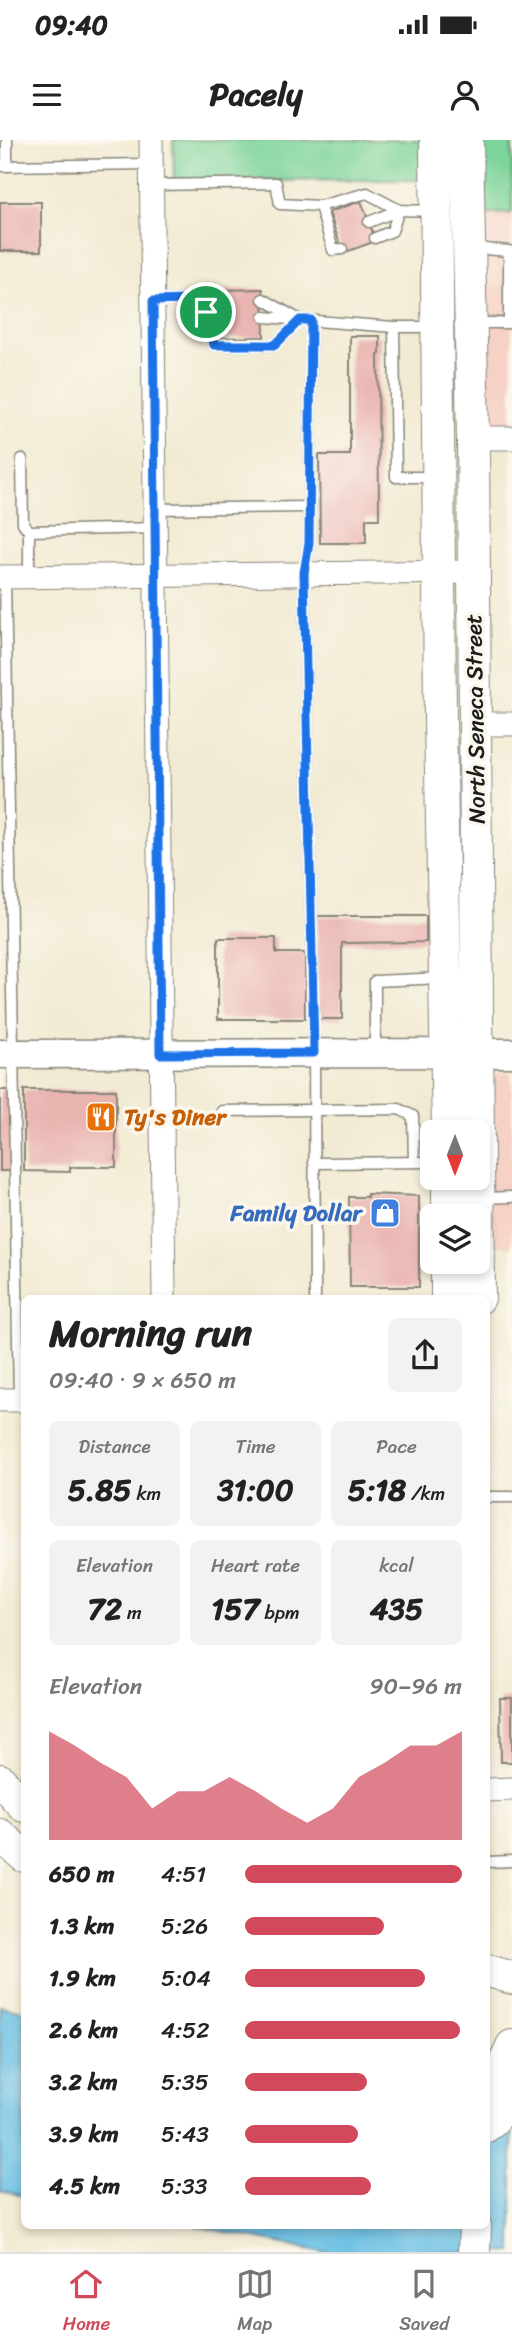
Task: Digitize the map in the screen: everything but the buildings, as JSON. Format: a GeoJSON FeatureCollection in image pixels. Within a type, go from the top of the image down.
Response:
{"type":"FeatureCollection","features":[{"type":"Feature","properties":{"kind":"main road","name":"North Seneca Street"},"geometry":{"type":"LineString","coordinates":[[436,140],[438,572],[448,1120]]}},
{"type":"Feature","properties":{"kind":"main road","name":"North Seneca Street"},"geometry":{"type":"LineString","coordinates":[[467,140],[476,724],[479,1295]]}},
{"type":"Feature","properties":{"kind":"main road"},"geometry":{"type":"LineString","coordinates":[[447,1274],[447,1295]]}},
{"type":"Feature","properties":{"kind":"main road"},"geometry":{"type":"LineString","coordinates":[[0,1780],[21,1803]]}},
{"type":"Feature","properties":{"kind":"main road"},"geometry":{"type":"LineString","coordinates":[[0,1835],[21,1853]]}},
{"type":"Feature","properties":{"kind":"main road"},"geometry":{"type":"LineString","coordinates":[[490,1971],[512,1978]]}},
{"type":"Feature","properties":{"kind":"main road"},"geometry":{"type":"LineString","coordinates":[[490,2122],[496,2117],[498,2079],[509,2051]]}},
{"type":"Feature","properties":{"kind":"main road"},"geometry":{"type":"LineString","coordinates":[[474,2252],[475,2229]]}},
{"type":"Feature","properties":{"kind":"street"},"geometry":{"type":"LineString","coordinates":[[151,140],[164,1295]]}},
{"type":"Feature","properties":{"kind":"street"},"geometry":{"type":"LineString","coordinates":[[473,438],[512,438]]}},
{"type":"Feature","properties":{"kind":"street"},"geometry":{"type":"LineString","coordinates":[[3,577],[473,572]]}},
{"type":"Feature","properties":{"kind":"street"},"geometry":{"type":"LineString","coordinates":[[476,724],[512,724]]}},
{"type":"Feature","properties":{"kind":"street"},"geometry":{"type":"LineString","coordinates":[[7,1054],[512,1053]]}},
{"type":"Feature","properties":{"kind":"street"},"geometry":{"type":"LineString","coordinates":[[490,1790],[512,1790]]}},
{"type":"Feature","properties":{"kind":"lane"},"geometry":{"type":"LineString","coordinates":[[7,140],[4,166],[276,183],[280,204],[320,206],[368,193],[399,210]]}},
{"type":"Feature","properties":{"kind":"lane"},"geometry":{"type":"LineString","coordinates":[[320,206],[333,235],[333,250],[342,249]]}},
{"type":"Feature","properties":{"kind":"lane"},"geometry":{"type":"LineString","coordinates":[[369,222],[399,210],[437,211]]}},
{"type":"Feature","properties":{"kind":"lane"},"geometry":{"type":"LineString","coordinates":[[375,238],[392,231],[399,210]]}},
{"type":"Feature","properties":{"kind":"lane"},"geometry":{"type":"LineString","coordinates":[[469,247],[511,251],[511,323],[470,323]]}},
{"type":"Feature","properties":{"kind":"lane"},"geometry":{"type":"LineString","coordinates":[[206,312],[221,299]]}},
{"type":"Feature","properties":{"kind":"lane"},"geometry":{"type":"LineString","coordinates":[[263,299],[305,320]]}},
{"type":"Feature","properties":{"kind":"lane"},"geometry":{"type":"LineString","coordinates":[[153,301],[186,300],[221,318]]}},
{"type":"Feature","properties":{"kind":"lane"},"geometry":{"type":"LineString","coordinates":[[206,312],[214,345],[275,345],[305,320]]}},
{"type":"Feature","properties":{"kind":"lane"},"geometry":{"type":"LineString","coordinates":[[264,317],[394,327],[437,327]]}},
{"type":"Feature","properties":{"kind":"lane"},"geometry":{"type":"LineString","coordinates":[[305,320],[310,507],[309,543],[304,573],[314,1053],[314,1295]]}},
{"type":"Feature","properties":{"kind":"lane"},"geometry":{"type":"LineString","coordinates":[[394,327],[396,477],[438,477]]}},
{"type":"Feature","properties":{"kind":"lane"},"geometry":{"type":"LineString","coordinates":[[22,459],[23,523],[29,531],[29,577]]}},
{"type":"Feature","properties":{"kind":"lane"},"geometry":{"type":"LineString","coordinates":[[29,531],[310,507]]}},
{"type":"Feature","properties":{"kind":"lane"},"geometry":{"type":"LineString","coordinates":[[3,577],[7,1054],[15,1400]]}},
{"type":"Feature","properties":{"kind":"lane"},"geometry":{"type":"LineString","coordinates":[[375,1053],[375,981],[445,978]]}},
{"type":"Feature","properties":{"kind":"lane"},"geometry":{"type":"LineString","coordinates":[[222,1111],[399,1109],[413,1116],[414,1162]]}},
{"type":"Feature","properties":{"kind":"lane"},"geometry":{"type":"LineString","coordinates":[[314,1163],[420,1162]]}},
{"type":"Feature","properties":{"kind":"lane"},"geometry":{"type":"LineString","coordinates":[[479,1198],[512,1197]]}},
{"type":"Feature","properties":{"kind":"lane"},"geometry":{"type":"LineString","coordinates":[[490,1497],[512,1496]]}},
{"type":"Feature","properties":{"kind":"lane"},"geometry":{"type":"LineString","coordinates":[[490,1862],[512,1861]]}},
{"type":"Feature","properties":{"kind":"shaded area"},"geometry":{"type":"Polygon","coordinates":[[[512,213],[512,426],[497,426],[489,422],[484,411],[485,214],[512,213]]]}},
{"type":"Feature","properties":{"kind":"shaded area"},"geometry":{"type":"Polygon","coordinates":[[[498,1073],[512,1073],[512,1246],[490,1246],[492,1080],[498,1073]]]}},
{"type":"Feature","properties":{"kind":"green space"},"geometry":{"type":"Polygon","coordinates":[[[173,140],[425,140],[427,180],[174,181],[173,140]]]}},
{"type":"Feature","properties":{"kind":"green space"},"geometry":{"type":"Polygon","coordinates":[[[482,140],[512,140],[512,213],[485,214],[482,140]]]}},
{"type":"Feature","properties":{"kind":"water"},"geometry":{"type":"Polygon","coordinates":[[[0,2006],[21,2010],[21,2195],[0,2191],[0,2006]]]}},
{"type":"Feature","properties":{"kind":"water"},"geometry":{"type":"Polygon","coordinates":[[[490,2082],[512,2086],[512,2252],[324,2252],[211,2229],[490,2229],[490,2082]]]}},
{"type":"Feature","properties":{"kind":"place","name":"Ty's Diner"},"geometry":{"type":"Point","coordinates":[101,1117]}},
{"type":"Feature","properties":{"kind":"place","name":"Family Dollar"},"geometry":{"type":"Point","coordinates":[385,1213]}},
{"type":"Feature","properties":{"kind":"route"},"geometry":{"type":"LineString","coordinates":[[186,300],[206,312],[214,345],[275,345],[300,320],[311,320],[309,543],[304,573],[314,1053],[160,1054],[153,301],[186,300]]}}]}
